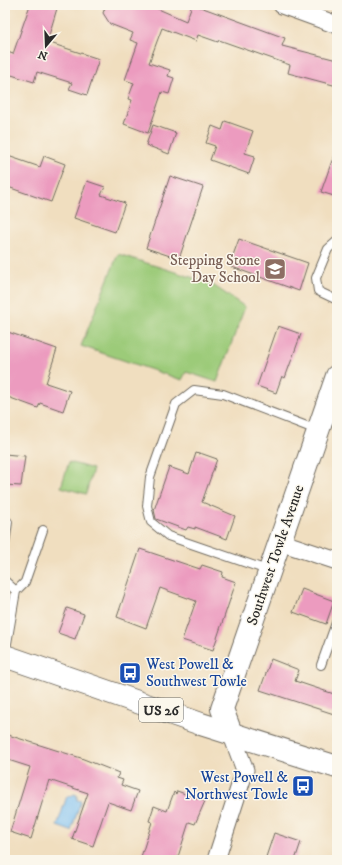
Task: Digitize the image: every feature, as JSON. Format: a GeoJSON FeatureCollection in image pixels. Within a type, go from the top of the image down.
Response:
{"type":"FeatureCollection","features":[{"type":"Feature","properties":{"kind":"street"},"geometry":{"type":"LineString","coordinates":[[282,5],[337,25]]}},
{"type":"Feature","properties":{"kind":"street","name":"Southwest Towle Avenue"},"geometry":{"type":"LineString","coordinates":[[231,733],[222,709],[337,376]]}},
{"type":"Feature","properties":{"kind":"street"},"geometry":{"type":"LineString","coordinates":[[280,542],[337,561]]}},
{"type":"Feature","properties":{"kind":"street","name":"US 26"},"geometry":{"type":"LineString","coordinates":[[5,656],[231,733],[337,767]]}},
{"type":"Feature","properties":{"kind":"street"},"geometry":{"type":"LineString","coordinates":[[216,860],[245,770],[231,733]]}},
{"type":"Feature","properties":{"kind":"lane"},"geometry":{"type":"LineString","coordinates":[[337,241],[328,249],[316,278],[318,291],[337,300]]}},
{"type":"Feature","properties":{"kind":"lane"},"geometry":{"type":"LineString","coordinates":[[270,571],[168,536],[150,522],[147,506],[150,477],[176,404],[194,390],[223,394],[318,430]]}},
{"type":"Feature","properties":{"kind":"lane"},"geometry":{"type":"LineString","coordinates":[[5,544],[8,522]]}},
{"type":"Feature","properties":{"kind":"lane"},"geometry":{"type":"LineString","coordinates":[[5,656],[16,591],[25,582],[43,530]]}},
{"type":"Feature","properties":{"kind":"lane"},"geometry":{"type":"LineString","coordinates":[[5,581],[16,591]]}},
{"type":"Feature","properties":{"kind":"lane"},"geometry":{"type":"LineString","coordinates":[[321,665],[337,620]]}},
{"type":"Feature","properties":{"kind":"green space"},"geometry":{"type":"Polygon","coordinates":[[[118,254],[210,283],[245,307],[217,382],[186,372],[182,380],[81,346],[118,254]]]}},
{"type":"Feature","properties":{"kind":"green space"},"geometry":{"type":"Polygon","coordinates":[[[69,462],[93,469],[86,494],[61,487],[69,462]]]}},
{"type":"Feature","properties":{"kind":"water"},"geometry":{"type":"Polygon","coordinates":[[[74,794],[77,795],[77,800],[81,801],[71,831],[57,826],[67,796],[70,797],[74,794]]]}},
{"type":"Feature","properties":{"kind":"building"},"geometry":{"type":"Polygon","coordinates":[[[30,5],[58,5],[47,42],[99,59],[87,95],[69,89],[72,83],[37,72],[34,82],[5,73],[5,51],[13,54],[30,5]]]}},
{"type":"Feature","properties":{"kind":"building"},"geometry":{"type":"Polygon","coordinates":[[[106,5],[149,5],[186,21],[192,5],[195,5],[285,38],[282,46],[337,60],[337,86],[288,73],[290,65],[219,40],[218,42],[198,35],[196,41],[162,28],[149,63],[170,70],[168,76],[174,78],[169,94],[162,92],[148,133],[124,124],[132,100],[128,99],[134,83],[125,80],[138,43],[130,40],[133,33],[110,24],[103,13],[106,5]]]}},
{"type":"Feature","properties":{"kind":"building"},"geometry":{"type":"Polygon","coordinates":[[[225,121],[253,131],[245,153],[255,156],[249,174],[210,160],[215,146],[206,143],[212,126],[222,130],[225,121]]]}},
{"type":"Feature","properties":{"kind":"building"},"geometry":{"type":"Polygon","coordinates":[[[153,125],[176,133],[169,154],[146,145],[153,125]]]}},
{"type":"Feature","properties":{"kind":"building"},"geometry":{"type":"Polygon","coordinates":[[[335,152],[337,153],[337,197],[321,192],[335,152]]]}},
{"type":"Feature","properties":{"kind":"building"},"geometry":{"type":"Polygon","coordinates":[[[5,155],[40,167],[44,156],[65,164],[51,202],[5,186],[5,155]]]}},
{"type":"Feature","properties":{"kind":"building"},"geometry":{"type":"Polygon","coordinates":[[[170,176],[203,187],[179,259],[146,248],[170,176]]]}},
{"type":"Feature","properties":{"kind":"building"},"geometry":{"type":"Polygon","coordinates":[[[87,181],[105,187],[101,195],[125,203],[115,232],[74,218],[87,181]]]}},
{"type":"Feature","properties":{"kind":"building"},"geometry":{"type":"Polygon","coordinates":[[[239,239],[308,263],[299,291],[229,266],[239,239]]]}},
{"type":"Feature","properties":{"kind":"building"},"geometry":{"type":"Polygon","coordinates":[[[278,326],[301,334],[285,378],[282,376],[276,393],[257,386],[278,326]]]}},
{"type":"Feature","properties":{"kind":"building"},"geometry":{"type":"Polygon","coordinates":[[[5,331],[57,349],[46,383],[70,391],[63,411],[40,403],[38,408],[5,396],[5,331]]]}},
{"type":"Feature","properties":{"kind":"building"},"geometry":{"type":"Polygon","coordinates":[[[196,453],[217,459],[202,502],[235,516],[227,539],[195,527],[195,529],[188,527],[186,530],[156,519],[154,510],[169,467],[189,474],[196,453]]]}},
{"type":"Feature","properties":{"kind":"building"},"geometry":{"type":"Polygon","coordinates":[[[5,454],[25,456],[21,486],[5,485],[5,454]]]}},
{"type":"Feature","properties":{"kind":"building"},"geometry":{"type":"Polygon","coordinates":[[[140,549],[200,569],[202,565],[223,572],[222,577],[236,582],[213,650],[182,640],[196,601],[160,588],[146,628],[117,617],[140,549]]]}},
{"type":"Feature","properties":{"kind":"building"},"geometry":{"type":"Polygon","coordinates":[[[302,589],[334,601],[326,624],[293,612],[302,589]]]}},
{"type":"Feature","properties":{"kind":"building"},"geometry":{"type":"Polygon","coordinates":[[[67,608],[84,614],[75,639],[58,633],[67,608]]]}},
{"type":"Feature","properties":{"kind":"building"},"geometry":{"type":"Polygon","coordinates":[[[271,659],[299,670],[295,681],[337,695],[337,715],[260,690],[271,659]]]}},
{"type":"Feature","properties":{"kind":"building"},"geometry":{"type":"Polygon","coordinates":[[[5,734],[81,758],[119,773],[117,778],[123,780],[121,785],[138,791],[131,810],[108,802],[93,846],[72,839],[88,793],[49,780],[31,839],[10,832],[30,767],[5,759],[5,734]]]}},
{"type":"Feature","properties":{"kind":"building"},"geometry":{"type":"Polygon","coordinates":[[[177,791],[205,801],[195,824],[189,822],[177,860],[140,860],[152,822],[149,821],[154,806],[167,811],[174,792],[176,794],[177,791]]]}},
{"type":"Feature","properties":{"kind":"building"},"geometry":{"type":"Polygon","coordinates":[[[274,833],[301,842],[295,860],[265,860],[274,833]]]}},
{"type":"Feature","properties":{"kind":"place","name":"Stepping Stone Day School"},"geometry":{"type":"Point","coordinates":[275,269]}},
{"type":"Feature","properties":{"kind":"place","name":"West Powell & Southwest Towle"},"geometry":{"type":"Point","coordinates":[130,673]}},
{"type":"Feature","properties":{"kind":"place","name":"West Powell & Northwest Towle"},"geometry":{"type":"Point","coordinates":[303,786]}}]}
